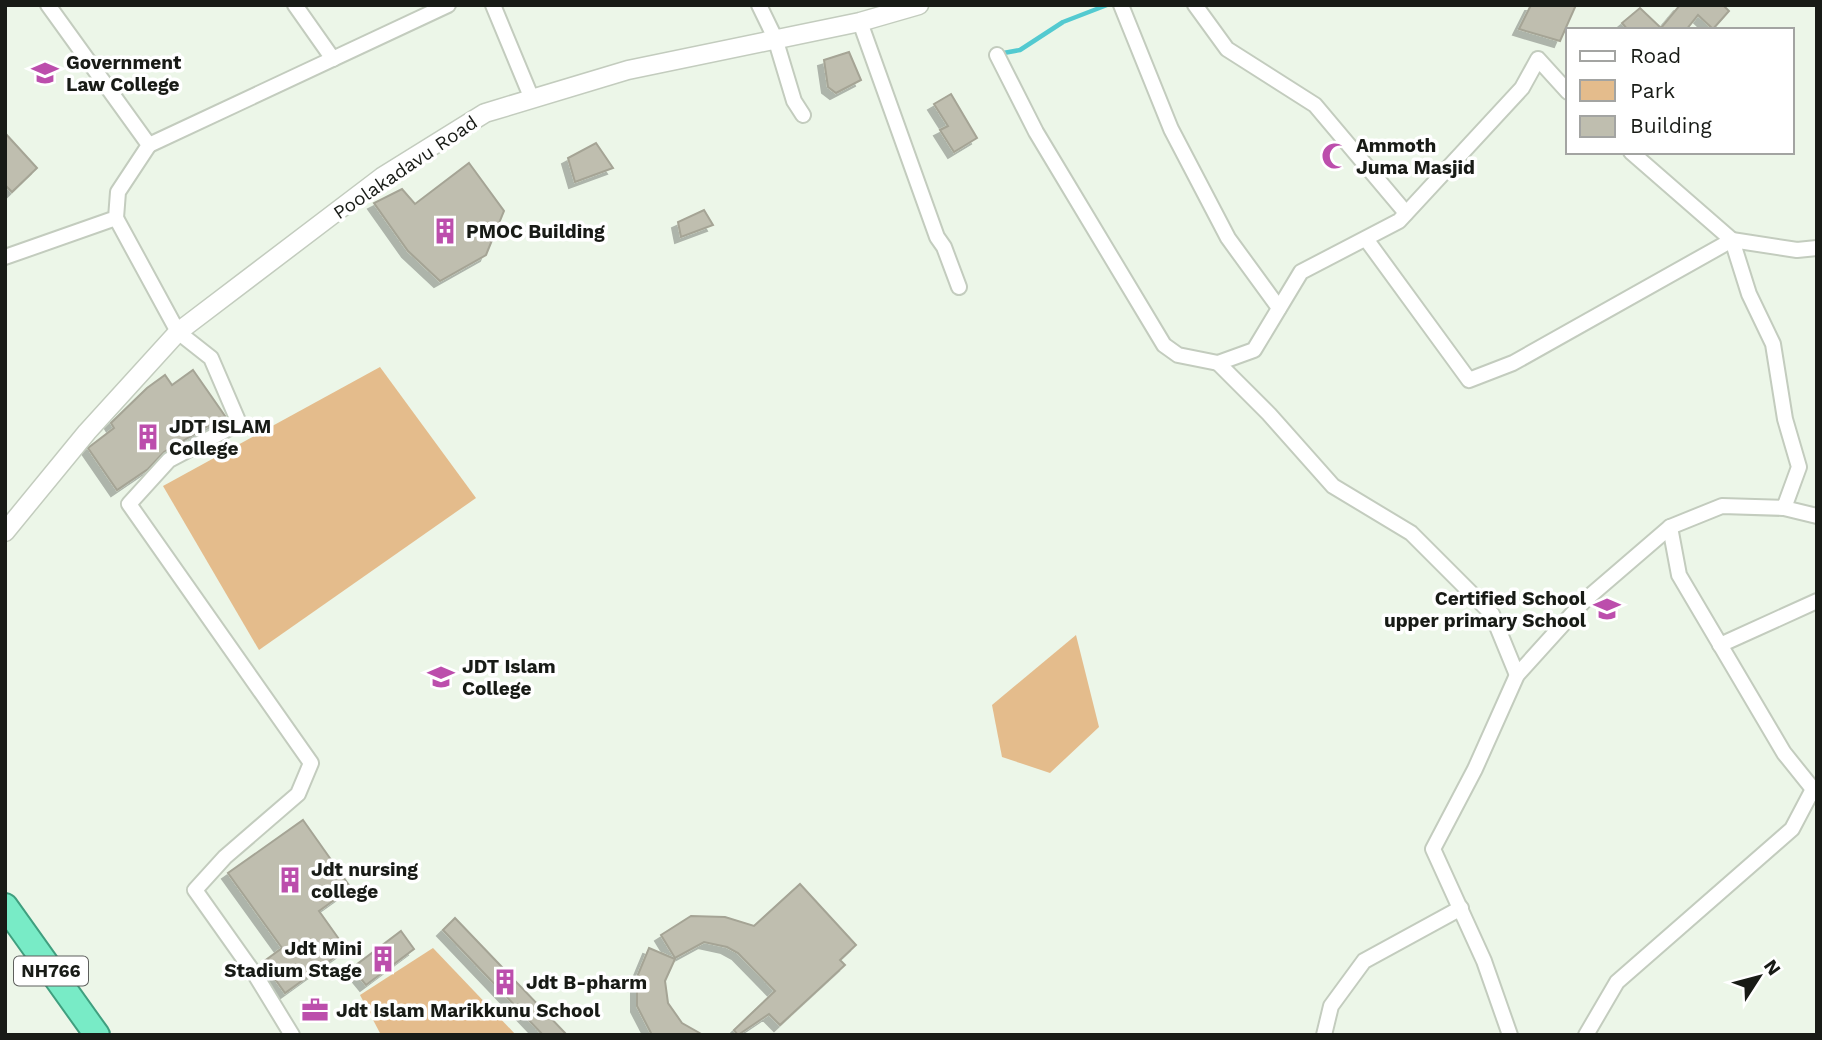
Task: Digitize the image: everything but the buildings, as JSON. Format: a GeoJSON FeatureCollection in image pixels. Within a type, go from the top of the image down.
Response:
{"type":"FeatureCollection","features":[{"type":"Feature","properties":{"kind":"highway","name":"NH766"},"geometry":{"type":"LineString","coordinates":[[5,906],[97,1035]]}},
{"type":"Feature","properties":{"kind":"street"},"geometry":{"type":"LineString","coordinates":[[48,5],[149,145]]}},
{"type":"Feature","properties":{"kind":"street"},"geometry":{"type":"LineString","coordinates":[[295,5],[333,59]]}},
{"type":"Feature","properties":{"kind":"street"},"geometry":{"type":"LineString","coordinates":[[493,5],[532,99]]}},
{"type":"Feature","properties":{"kind":"street"},"geometry":{"type":"LineString","coordinates":[[759,5],[775,38],[794,102],[803,115]]}},
{"type":"Feature","properties":{"kind":"street","name":"Poolakadavu Road"},"geometry":{"type":"LineString","coordinates":[[5,532],[87,432],[178,332],[382,177],[485,113],[628,70],[860,22],[919,5]]}},
{"type":"Feature","properties":{"kind":"street"},"geometry":{"type":"LineString","coordinates":[[1121,5],[1177,141],[1228,238],[1279,308]]}},
{"type":"Feature","properties":{"kind":"street"},"geometry":{"type":"LineString","coordinates":[[1195,5],[1227,49],[1315,105],[1406,212]]}},
{"type":"Feature","properties":{"kind":"street"},"geometry":{"type":"LineString","coordinates":[[292,1035],[256,976],[195,890],[225,857],[298,794],[311,763],[129,504],[169,460],[239,424],[211,358],[178,332],[116,218],[118,192],[149,145],[445,6]]}},
{"type":"Feature","properties":{"kind":"street"},"geometry":{"type":"LineString","coordinates":[[860,22],[937,237],[944,247],[959,286]]}},
{"type":"Feature","properties":{"kind":"street"},"geometry":{"type":"LineString","coordinates":[[997,55],[1036,132],[1164,345],[1178,355],[1218,363],[1254,350],[1301,272],[1399,222],[1522,88],[1538,59],[1566,90]]}},
{"type":"Feature","properties":{"kind":"street"},"geometry":{"type":"LineString","coordinates":[[1633,154],[1732,240],[1749,294],[1773,344],[1785,419],[1799,467],[1784,508]]}},
{"type":"Feature","properties":{"kind":"street"},"geometry":{"type":"LineString","coordinates":[[5,257],[116,218]]}},
{"type":"Feature","properties":{"kind":"street"},"geometry":{"type":"LineString","coordinates":[[1366,239],[1469,380],[1513,363],[1732,240],[1797,250],[1817,248]]}},
{"type":"Feature","properties":{"kind":"street"},"geometry":{"type":"LineString","coordinates":[[1218,363],[1333,486],[1411,533],[1492,614],[1517,675]]}},
{"type":"Feature","properties":{"kind":"street"},"geometry":{"type":"LineString","coordinates":[[1510,1035],[1461,908],[1433,849],[1475,769],[1517,675],[1584,601],[1670,527],[1722,506],[1784,508],[1817,516]]}},
{"type":"Feature","properties":{"kind":"street"},"geometry":{"type":"LineString","coordinates":[[1586,1035],[1617,982],[1792,829],[1814,793],[1784,753],[1679,575],[1670,527]]}},
{"type":"Feature","properties":{"kind":"street"},"geometry":{"type":"LineString","coordinates":[[1720,645],[1817,601]]}},
{"type":"Feature","properties":{"kind":"street"},"geometry":{"type":"LineString","coordinates":[[1324,1035],[1331,1006],[1364,961],[1461,908]]}},
{"type":"Feature","properties":{"kind":"green space"},"geometry":{"type":"Polygon","coordinates":[[[380,367],[476,498],[259,650],[163,486],[380,367]]]}},
{"type":"Feature","properties":{"kind":"green space"},"geometry":{"type":"Polygon","coordinates":[[[1076,635],[1099,727],[1050,773],[1002,757],[992,705],[1076,635]]]}},
{"type":"Feature","properties":{"kind":"green space"},"geometry":{"type":"Polygon","coordinates":[[[433,948],[516,1035],[381,1035],[360,995],[433,948]]]}},
{"type":"Feature","properties":{"kind":"waterway"},"geometry":{"type":"LineString","coordinates":[[998,54],[1020,50],[1063,22],[1107,5]]}},
{"type":"Feature","properties":{"kind":"place","name":"Government Law College"},"geometry":{"type":"Point","coordinates":[45,73]}},
{"type":"Feature","properties":{"kind":"place","name":"Ammoth Juma Masjid"},"geometry":{"type":"Point","coordinates":[1335,156]}},
{"type":"Feature","properties":{"kind":"place","name":"PMOC Building"},"geometry":{"type":"Point","coordinates":[445,231]}},
{"type":"Feature","properties":{"kind":"place","name":"JDT ISLAM College"},"geometry":{"type":"Point","coordinates":[148,437]}},
{"type":"Feature","properties":{"kind":"place","name":"Certified School upper primary School"},"geometry":{"type":"Point","coordinates":[1607,609]}},
{"type":"Feature","properties":{"kind":"place","name":"JDT Islam College"},"geometry":{"type":"Point","coordinates":[441,677]}},
{"type":"Feature","properties":{"kind":"place","name":"Jdt nursing college"},"geometry":{"type":"Point","coordinates":[290,880]}},
{"type":"Feature","properties":{"kind":"place","name":"Jdt Mini Stadium Stage"},"geometry":{"type":"Point","coordinates":[383,959]}},
{"type":"Feature","properties":{"kind":"place","name":"Jdt B-pharm"},"geometry":{"type":"Point","coordinates":[505,982]}},
{"type":"Feature","properties":{"kind":"place","name":"Jdt Islam Marikkunu School"},"geometry":{"type":"Point","coordinates":[315,1010]}}]}
